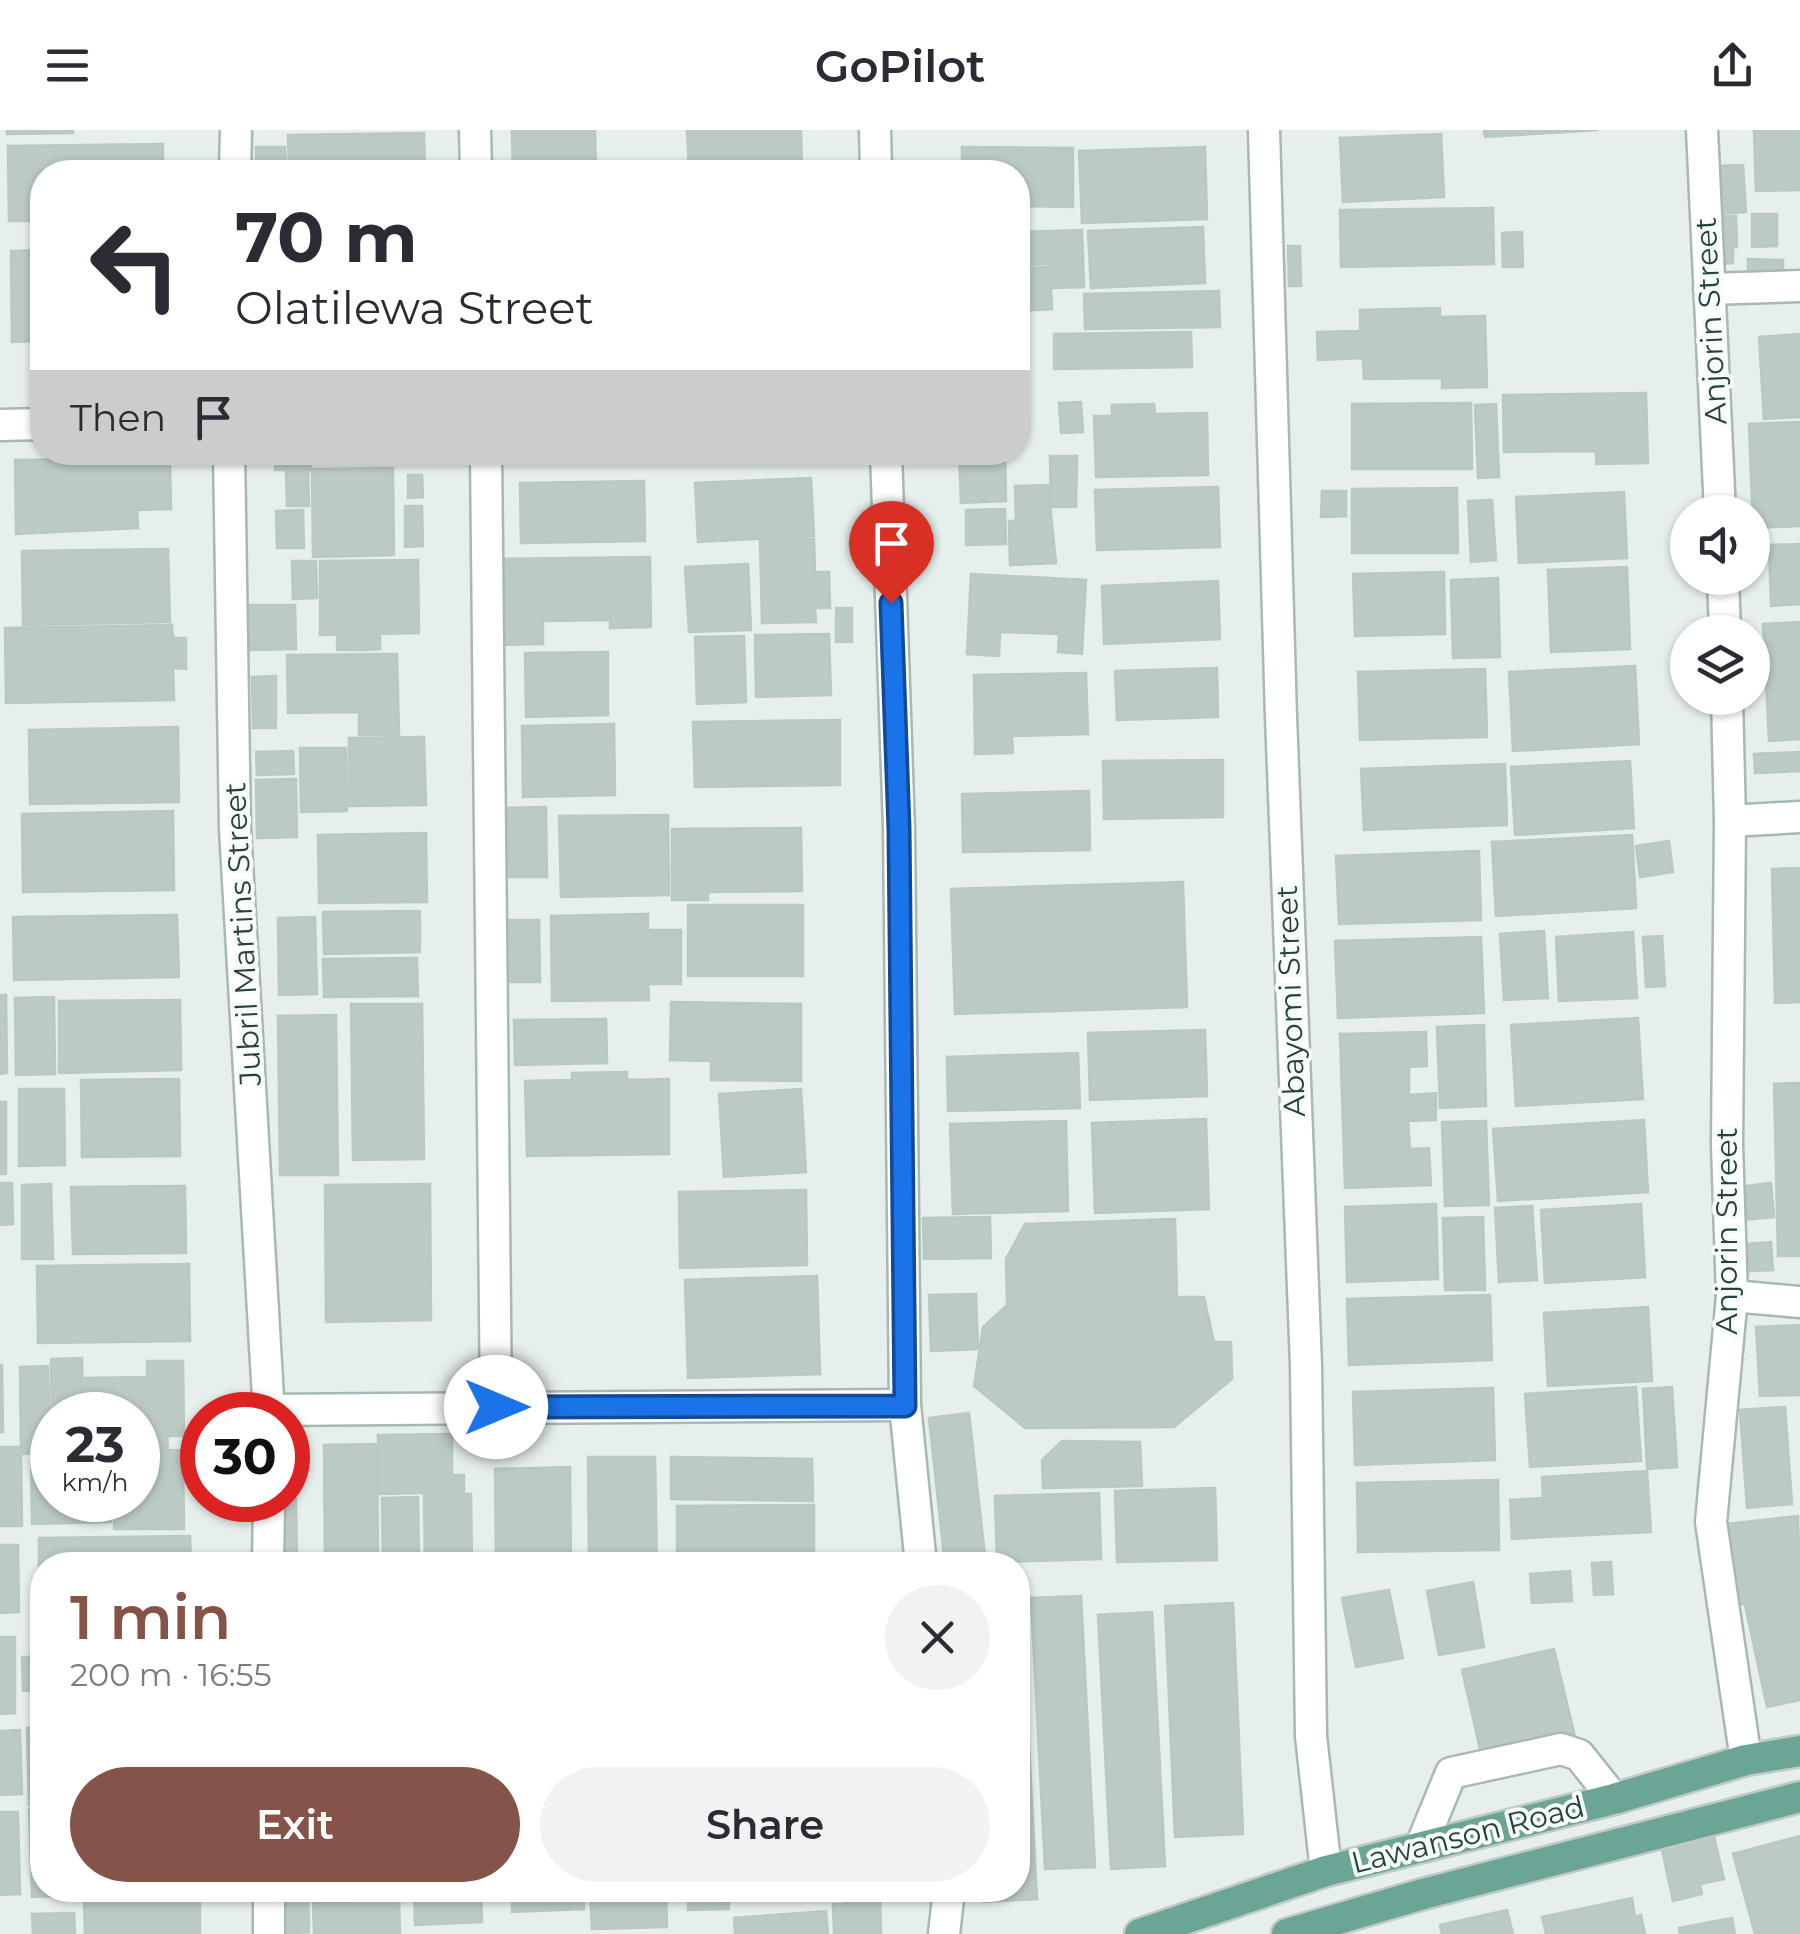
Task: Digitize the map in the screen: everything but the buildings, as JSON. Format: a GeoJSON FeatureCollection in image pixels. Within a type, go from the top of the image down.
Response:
{"type":"FeatureCollection","features":[{"type":"Feature","properties":{"kind":"main road","name":"Lawanson Road"},"geometry":{"type":"LineString","coordinates":[[1140,1934],[1326,1870],[1614,1799],[1746,1760],[1800,1751]]}},
{"type":"Feature","properties":{"kind":"main road","name":"Lawanson Road"},"geometry":{"type":"LineString","coordinates":[[1287,1934],[1441,1889],[1800,1797]]}},
{"type":"Feature","properties":{"kind":"street"},"geometry":{"type":"LineString","coordinates":[[235,160],[236,130]]}},
{"type":"Feature","properties":{"kind":"street"},"geometry":{"type":"LineString","coordinates":[[475,130],[476,160]]}},
{"type":"Feature","properties":{"kind":"street"},"geometry":{"type":"LineString","coordinates":[[875,130],[876,160]]}},
{"type":"Feature","properties":{"kind":"street","name":"Abayomi Street"},"geometry":{"type":"LineString","coordinates":[[1264,130],[1280,717],[1306,1366],[1311,1736],[1326,1870]]}},
{"type":"Feature","properties":{"kind":"street","name":"Anjorin Street"},"geometry":{"type":"LineString","coordinates":[[1702,130],[1719,495]]}},
{"type":"Feature","properties":{"kind":"street"},"geometry":{"type":"LineString","coordinates":[[1708,289],[1800,286]]}},
{"type":"Feature","properties":{"kind":"street"},"geometry":{"type":"LineString","coordinates":[[0,425],[30,424]]}},
{"type":"Feature","properties":{"kind":"street","name":"Jubril Martins Street"},"geometry":{"type":"LineString","coordinates":[[229,465],[235,829],[268,1392]]}},
{"type":"Feature","properties":{"kind":"street"},"geometry":{"type":"LineString","coordinates":[[486,465],[496,1407]]}},
{"type":"Feature","properties":{"kind":"street"},"geometry":{"type":"LineString","coordinates":[[886,465],[899,829],[905,1406],[920,1552]]}},
{"type":"Feature","properties":{"kind":"street","name":"Anjorin Street"},"geometry":{"type":"LineString","coordinates":[[1727,715],[1727,1145],[1732,1296],[1711,1522],[1746,1760]]}},
{"type":"Feature","properties":{"kind":"street"},"geometry":{"type":"LineString","coordinates":[[1730,821],[1800,817]]}},
{"type":"Feature","properties":{"kind":"street"},"geometry":{"type":"LineString","coordinates":[[1732,1296],[1800,1302]]}},
{"type":"Feature","properties":{"kind":"street"},"geometry":{"type":"LineString","coordinates":[[310,1411],[905,1406]]}},
{"type":"Feature","properties":{"kind":"street"},"geometry":{"type":"LineString","coordinates":[[268,1522],[268,1552]]}},
{"type":"Feature","properties":{"kind":"street"},"geometry":{"type":"LineString","coordinates":[[1421,1846],[1451,1773],[1560,1749],[1579,1754],[1614,1799]]}},
{"type":"Feature","properties":{"kind":"street"},"geometry":{"type":"LineString","coordinates":[[269,1902],[270,1934]]}},
{"type":"Feature","properties":{"kind":"street"},"geometry":{"type":"LineString","coordinates":[[944,1934],[948,1902]]}},
{"type":"Feature","properties":{"kind":"route"},"geometry":{"type":"LineString","coordinates":[[496,1407],[905,1406],[899,829],[891,603]]}}]}
